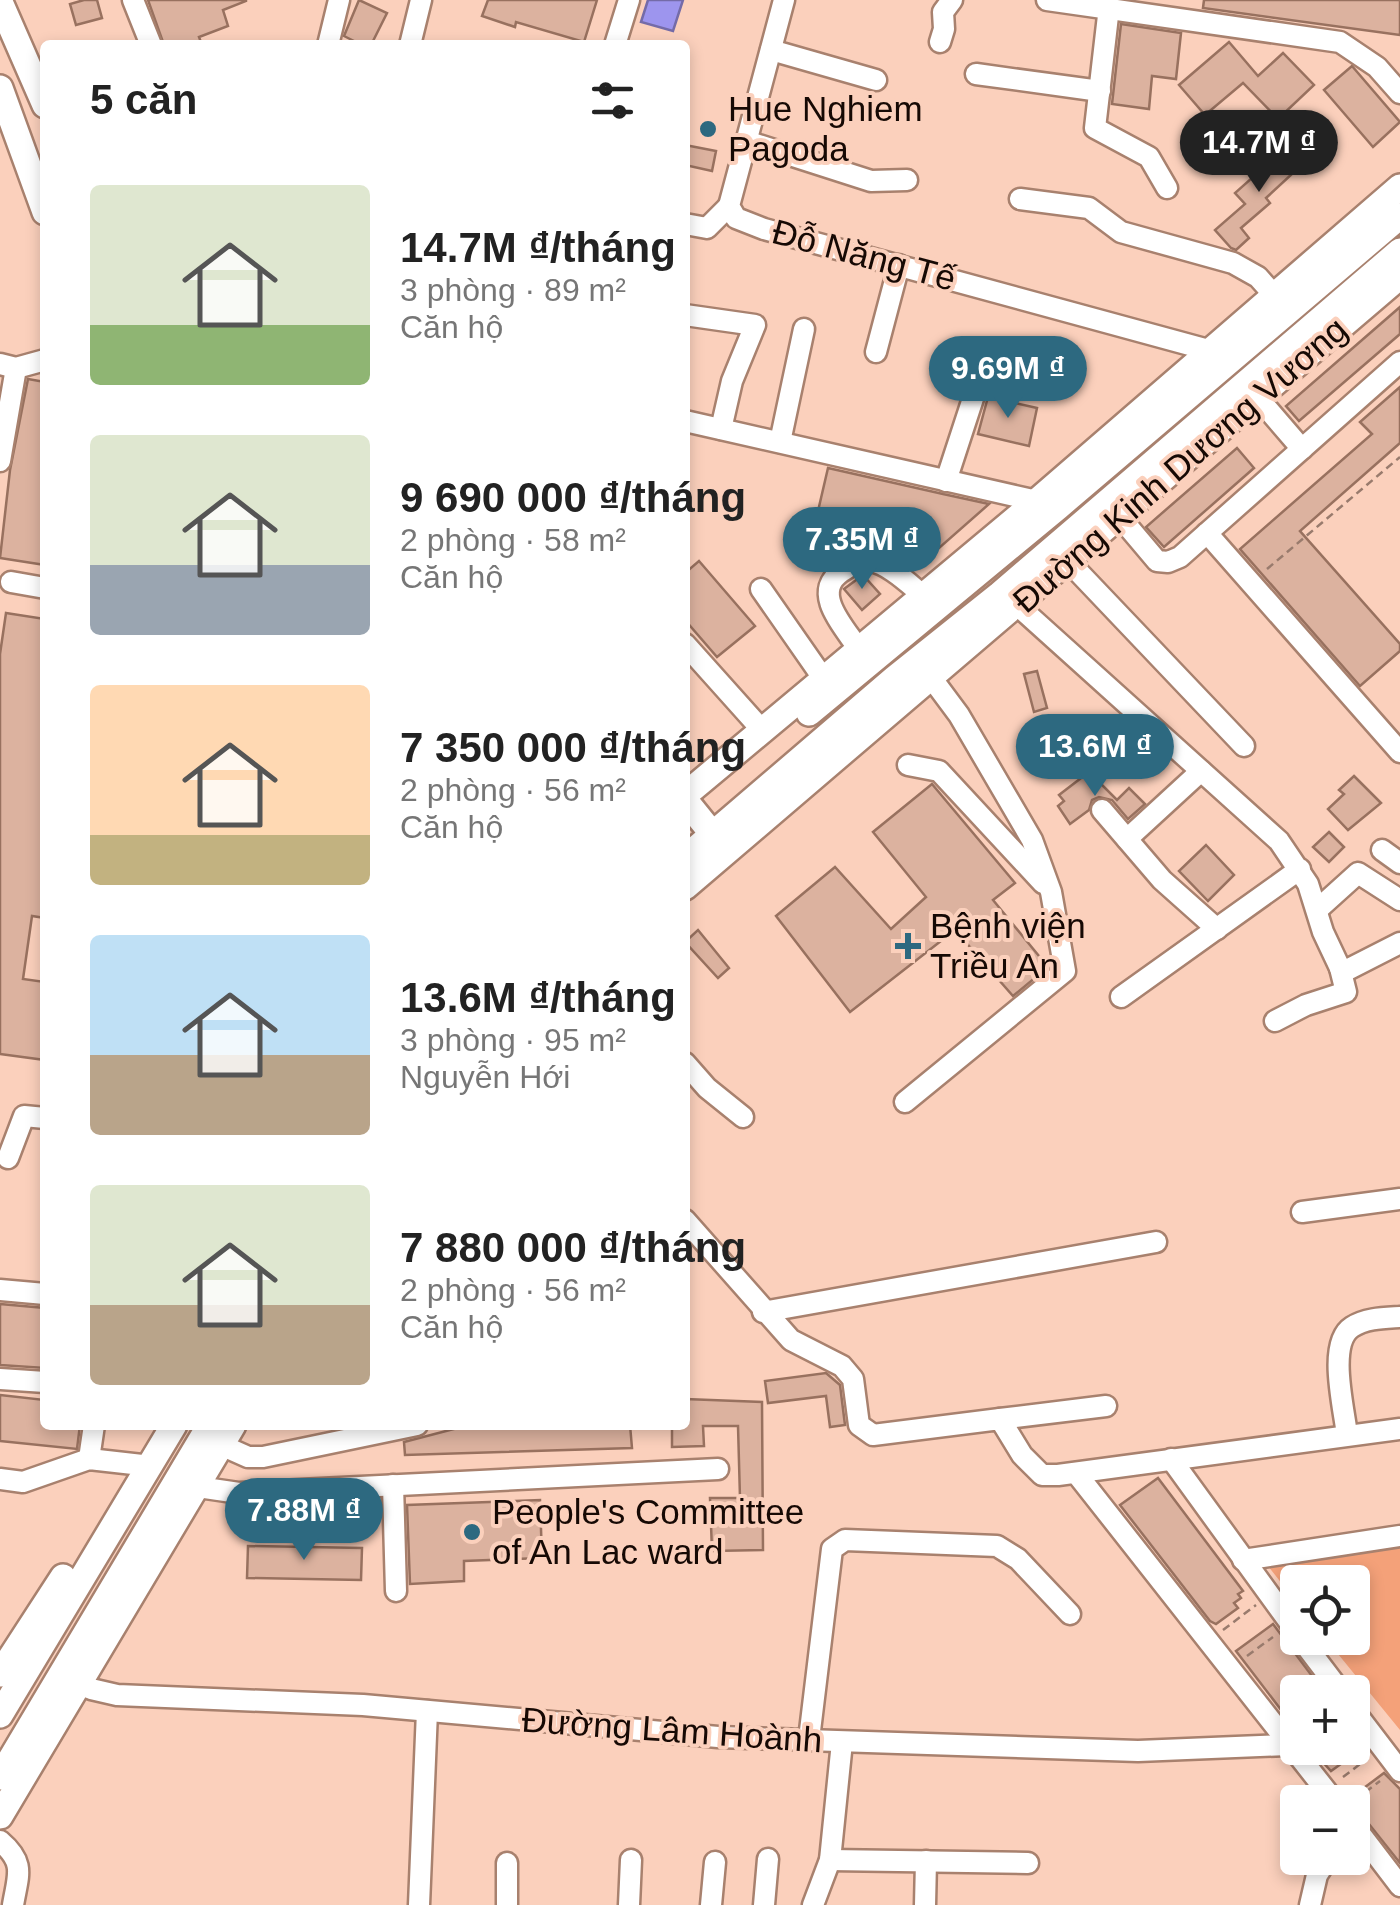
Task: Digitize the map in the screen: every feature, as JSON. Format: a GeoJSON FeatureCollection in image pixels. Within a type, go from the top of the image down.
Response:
{"type":"FeatureCollection","features":[{"type":"Feature","properties":{"kind":"main road"},"geometry":{"type":"LineString","coordinates":[[0,2],[40,94]]}},
{"type":"Feature","properties":{"kind":"main road"},"geometry":{"type":"LineString","coordinates":[[0,88],[40,198]]}},
{"type":"Feature","properties":{"kind":"main road","name":"Đường Kinh Dương Vương"},"geometry":{"type":"LineString","coordinates":[[1219,357],[1275,296],[1400,188]]}},
{"type":"Feature","properties":{"kind":"main road","name":"Đường Kinh Dương Vương"},"geometry":{"type":"LineString","coordinates":[[690,802],[1219,357],[1400,216]]}},
{"type":"Feature","properties":{"kind":"main road","name":"Đường Kinh Dương Vương"},"geometry":{"type":"LineString","coordinates":[[1252,391],[1400,252]]}},
{"type":"Feature","properties":{"kind":"main road","name":"Đường Kinh Dương Vương"},"geometry":{"type":"LineString","coordinates":[[690,881],[719,843],[1252,391],[1400,276]]}},
{"type":"Feature","properties":{"kind":"main road"},"geometry":{"type":"LineString","coordinates":[[1219,357],[1252,391]]}},
{"type":"Feature","properties":{"kind":"main road","name":"Đường Kinh Dương Vương"},"geometry":{"type":"LineString","coordinates":[[768,736],[823,678],[858,648],[1047,504]]}},
{"type":"Feature","properties":{"kind":"main road","name":"Đường Kinh Dương Vương"},"geometry":{"type":"LineString","coordinates":[[690,856],[719,843],[1016,606],[1067,560],[1113,509]]}},
{"type":"Feature","properties":{"kind":"main road"},"geometry":{"type":"LineString","coordinates":[[690,809],[719,843]]}},
{"type":"Feature","properties":{"kind":"main road"},"geometry":{"type":"LineString","coordinates":[[0,1715],[171,1430]]}},
{"type":"Feature","properties":{"kind":"main road"},"geometry":{"type":"LineString","coordinates":[[0,1816],[70,1680],[188,1482],[211,1431]]}},
{"type":"Feature","properties":{"kind":"main road"},"geometry":{"type":"LineString","coordinates":[[151,1466],[188,1482]]}},
{"type":"Feature","properties":{"kind":"main road"},"geometry":{"type":"LineString","coordinates":[[1,1670],[105,1514],[126,1504]]}},
{"type":"Feature","properties":{"kind":"main road"},"geometry":{"type":"LineString","coordinates":[[0,1777],[70,1680]]}},
{"type":"Feature","properties":{"kind":"street"},"geometry":{"type":"LineString","coordinates":[[133,0],[149,40]]}},
{"type":"Feature","properties":{"kind":"street"},"geometry":{"type":"LineString","coordinates":[[329,40],[339,0]]}},
{"type":"Feature","properties":{"kind":"street"},"geometry":{"type":"LineString","coordinates":[[411,40],[421,0]]}},
{"type":"Feature","properties":{"kind":"street"},"geometry":{"type":"LineString","coordinates":[[617,40],[629,0]]}},
{"type":"Feature","properties":{"kind":"street","name":"Đỗ Năng Tế"},"geometry":{"type":"LineString","coordinates":[[784,0],[729,206],[736,218],[1219,357]]}},
{"type":"Feature","properties":{"kind":"street"},"geometry":{"type":"LineString","coordinates":[[940,42],[943,12],[952,0]]}},
{"type":"Feature","properties":{"kind":"street"},"geometry":{"type":"LineString","coordinates":[[1047,0],[1340,42],[1378,67],[1400,92]]}},
{"type":"Feature","properties":{"kind":"street"},"geometry":{"type":"LineString","coordinates":[[1108,7],[1095,128],[1150,156],[1168,188]]}},
{"type":"Feature","properties":{"kind":"street"},"geometry":{"type":"LineString","coordinates":[[771,50],[876,80]]}},
{"type":"Feature","properties":{"kind":"street"},"geometry":{"type":"LineString","coordinates":[[976,74],[1100,91]]}},
{"type":"Feature","properties":{"kind":"street"},"geometry":{"type":"LineString","coordinates":[[746,141],[871,181],[907,180]]}},
{"type":"Feature","properties":{"kind":"street"},"geometry":{"type":"LineString","coordinates":[[1020,199],[1089,208],[1121,232],[1233,263],[1258,277],[1275,296]]}},
{"type":"Feature","properties":{"kind":"street"},"geometry":{"type":"LineString","coordinates":[[690,225],[707,228],[729,206]]}},
{"type":"Feature","properties":{"kind":"street"},"geometry":{"type":"LineString","coordinates":[[876,352],[899,265]]}},
{"type":"Feature","properties":{"kind":"street"},"geometry":{"type":"LineString","coordinates":[[690,316],[755,325],[732,381],[721,429]]}},
{"type":"Feature","properties":{"kind":"street"},"geometry":{"type":"LineString","coordinates":[[780,442],[804,329]]}},
{"type":"Feature","properties":{"kind":"street"},"geometry":{"type":"LineString","coordinates":[[0,462],[8,366],[40,361]]}},
{"type":"Feature","properties":{"kind":"street"},"geometry":{"type":"LineString","coordinates":[[1113,509],[1157,561],[1180,557],[1400,362]]}},
{"type":"Feature","properties":{"kind":"street"},"geometry":{"type":"LineString","coordinates":[[946,481],[980,378]]}},
{"type":"Feature","properties":{"kind":"street"},"geometry":{"type":"LineString","coordinates":[[1252,391],[1302,449]]}},
{"type":"Feature","properties":{"kind":"street"},"geometry":{"type":"LineString","coordinates":[[690,421],[1047,504]]}},
{"type":"Feature","properties":{"kind":"street"},"geometry":{"type":"LineString","coordinates":[[1207,533],[1400,752]]}},
{"type":"Feature","properties":{"kind":"street"},"geometry":{"type":"LineString","coordinates":[[1067,560],[1244,746]]}},
{"type":"Feature","properties":{"kind":"street"},"geometry":{"type":"LineString","coordinates":[[858,648],[828,596],[833,578],[858,561],[874,561],[924,596]]}},
{"type":"Feature","properties":{"kind":"street"},"geometry":{"type":"LineString","coordinates":[[12,582],[40,587]]}},
{"type":"Feature","properties":{"kind":"street"},"geometry":{"type":"LineString","coordinates":[[760,589],[823,678]]}},
{"type":"Feature","properties":{"kind":"street"},"geometry":{"type":"LineString","coordinates":[[1016,606],[1258,820],[1300,869],[1346,992],[1306,1005],[1276,1021]]}},
{"type":"Feature","properties":{"kind":"street"},"geometry":{"type":"LineString","coordinates":[[690,650],[768,736]]}},
{"type":"Feature","properties":{"kind":"street"},"geometry":{"type":"LineString","coordinates":[[905,1102],[1065,971],[1051,892],[1032,840],[930,676]]}},
{"type":"Feature","properties":{"kind":"street"},"geometry":{"type":"LineString","coordinates":[[908,765],[939,770],[1051,892]]}},
{"type":"Feature","properties":{"kind":"street"},"geometry":{"type":"LineString","coordinates":[[1127,840],[1202,770]]}},
{"type":"Feature","properties":{"kind":"street"},"geometry":{"type":"LineString","coordinates":[[1102,810],[1162,880],[1216,929]]}},
{"type":"Feature","properties":{"kind":"street"},"geometry":{"type":"LineString","coordinates":[[1120,996],[1300,869]]}},
{"type":"Feature","properties":{"kind":"street"},"geometry":{"type":"LineString","coordinates":[[1317,910],[1358,874],[1400,900]]}},
{"type":"Feature","properties":{"kind":"street"},"geometry":{"type":"LineString","coordinates":[[1340,968],[1345,971],[1400,943]]}},
{"type":"Feature","properties":{"kind":"street"},"geometry":{"type":"LineString","coordinates":[[690,1069],[707,1088],[744,1117]]}},
{"type":"Feature","properties":{"kind":"street"},"geometry":{"type":"LineString","coordinates":[[8,1158],[24,1116],[40,1118]]}},
{"type":"Feature","properties":{"kind":"street"},"geometry":{"type":"LineString","coordinates":[[1302,1212],[1400,1199]]}},
{"type":"Feature","properties":{"kind":"street"},"geometry":{"type":"LineString","coordinates":[[690,1225],[790,1340],[842,1366],[853,1378],[859,1425],[873,1435],[1106,1406]]}},
{"type":"Feature","properties":{"kind":"street"},"geometry":{"type":"LineString","coordinates":[[763,1312],[1156,1242]]}},
{"type":"Feature","properties":{"kind":"street"},"geometry":{"type":"LineString","coordinates":[[690,1248],[708,1244]]}},
{"type":"Feature","properties":{"kind":"street"},"geometry":{"type":"LineString","coordinates":[[0,1290],[40,1294]]}},
{"type":"Feature","properties":{"kind":"street"},"geometry":{"type":"LineString","coordinates":[[1347,1435],[1337,1351],[1348,1329],[1366,1320],[1400,1317]]}},
{"type":"Feature","properties":{"kind":"street"},"geometry":{"type":"LineString","coordinates":[[0,1379],[40,1382]]}},
{"type":"Feature","properties":{"kind":"street"},"geometry":{"type":"LineString","coordinates":[[1000,1419],[1022,1455],[1042,1475],[1400,1429]]}},
{"type":"Feature","properties":{"kind":"street"},"geometry":{"type":"LineString","coordinates":[[89,1459],[93,1430]]}},
{"type":"Feature","properties":{"kind":"street"},"geometry":{"type":"LineString","coordinates":[[211,1431],[248,1457],[263,1457],[393,1430]]}},
{"type":"Feature","properties":{"kind":"street"},"geometry":{"type":"LineString","coordinates":[[0,1479],[23,1482],[89,1459],[151,1466]]}},
{"type":"Feature","properties":{"kind":"street"},"geometry":{"type":"LineString","coordinates":[[1171,1459],[1280,1610]]}},
{"type":"Feature","properties":{"kind":"street"},"geometry":{"type":"LineString","coordinates":[[188,1482],[239,1494],[718,1469]]}},
{"type":"Feature","properties":{"kind":"street"},"geometry":{"type":"LineString","coordinates":[[1076,1473],[1280,1735]]}},
{"type":"Feature","properties":{"kind":"street"},"geometry":{"type":"LineString","coordinates":[[394,1486],[396,1591]]}},
{"type":"Feature","properties":{"kind":"street"},"geometry":{"type":"LineString","coordinates":[[1243,1560],[1400,1536]]}},
{"type":"Feature","properties":{"kind":"street"},"geometry":{"type":"LineString","coordinates":[[809,1739],[832,1549],[845,1540],[998,1546],[1018,1560],[1070,1614]]}},
{"type":"Feature","properties":{"kind":"street","name":"Đường Lâm Hoành"},"geometry":{"type":"LineString","coordinates":[[70,1680],[117,1695],[363,1705],[718,1737],[1138,1751],[1280,1745]]}},
{"type":"Feature","properties":{"kind":"street"},"geometry":{"type":"LineString","coordinates":[[420,1905],[426,1711]]}},
{"type":"Feature","properties":{"kind":"street"},"geometry":{"type":"LineString","coordinates":[[1370,1732],[1399,1769]]}},
{"type":"Feature","properties":{"kind":"street"},"geometry":{"type":"LineString","coordinates":[[812,1905],[830,1860],[842,1742]]}},
{"type":"Feature","properties":{"kind":"street"},"geometry":{"type":"LineString","coordinates":[[1304,1765],[1321,1785]]}},
{"type":"Feature","properties":{"kind":"street"},"geometry":{"type":"LineString","coordinates":[[0,1841],[14,1854],[18,1864],[12,1905]]}},
{"type":"Feature","properties":{"kind":"street"},"geometry":{"type":"LineString","coordinates":[[1370,1847],[1400,1886]]}},
{"type":"Feature","properties":{"kind":"street"},"geometry":{"type":"LineString","coordinates":[[764,1905],[768,1859]]}},
{"type":"Feature","properties":{"kind":"street"},"geometry":{"type":"LineString","coordinates":[[629,1905],[631,1860]]}},
{"type":"Feature","properties":{"kind":"street"},"geometry":{"type":"LineString","coordinates":[[830,1860],[1028,1863]]}},
{"type":"Feature","properties":{"kind":"street"},"geometry":{"type":"LineString","coordinates":[[925,1905],[926,1861]]}},
{"type":"Feature","properties":{"kind":"street"},"geometry":{"type":"LineString","coordinates":[[711,1905],[714,1862]]}},
{"type":"Feature","properties":{"kind":"street"},"geometry":{"type":"LineString","coordinates":[[507,1863],[507,1905]]}},
{"type":"Feature","properties":{"kind":"street"},"geometry":{"type":"LineString","coordinates":[[1310,1905],[1317,1875]]}},
{"type":"Feature","properties":{"kind":"path"},"geometry":{"type":"LineString","coordinates":[[1250,583],[1400,457]]}},
{"type":"Feature","properties":{"kind":"path"},"geometry":{"type":"LineString","coordinates":[[1208,1642],[1269,1595]]}},
{"type":"Feature","properties":{"kind":"path"},"geometry":{"type":"LineString","coordinates":[[1229,1669],[1280,1641]]}},
{"type":"Feature","properties":{"kind":"path"},"geometry":{"type":"LineString","coordinates":[[1342,1785],[1382,1748]]}},
{"type":"Feature","properties":{"kind":"path"},"geometry":{"type":"LineString","coordinates":[[1370,1789],[1399,1769]]}},
{"type":"Feature","properties":{"kind":"shaded area"},"geometry":{"type":"Polygon","coordinates":[[[648,0],[683,0],[673,31],[641,22],[648,0]]]}},
{"type":"Feature","properties":{"kind":"shaded area"},"geometry":{"type":"Polygon","coordinates":[[[1400,1544],[1400,1730],[1370,1693],[1370,1675],[1355,1675],[1339,1655],[1370,1655],[1370,1565],[1280,1565],[1280,1581],[1268,1566],[1400,1544]]]}},
{"type":"Feature","properties":{"kind":"building"},"geometry":{"type":"Polygon","coordinates":[[[97,0],[102,18],[76,25],[70,4],[97,0]]]}},
{"type":"Feature","properties":{"kind":"building"},"geometry":{"type":"Polygon","coordinates":[[[148,0],[246,0],[223,10],[228,26],[199,37],[200,40],[162,40],[148,0]]]}},
{"type":"Feature","properties":{"kind":"building"},"geometry":{"type":"Polygon","coordinates":[[[359,0],[387,13],[374,40],[344,36],[359,0]]]}},
{"type":"Feature","properties":{"kind":"building"},"geometry":{"type":"Polygon","coordinates":[[[488,0],[597,0],[585,40],[516,22],[515,27],[482,16],[488,0]]]}},
{"type":"Feature","properties":{"kind":"building"},"geometry":{"type":"Polygon","coordinates":[[[1204,0],[1400,0],[1400,35],[1203,8],[1204,0]]]}},
{"type":"Feature","properties":{"kind":"building"},"geometry":{"type":"Polygon","coordinates":[[[1121,24],[1181,33],[1176,79],[1152,76],[1149,109],[1112,104],[1121,24]]]}},
{"type":"Feature","properties":{"kind":"building"},"geometry":{"type":"Polygon","coordinates":[[[1229,42],[1258,76],[1283,53],[1314,85],[1278,119],[1243,83],[1205,115],[1179,85],[1229,42]]]}},
{"type":"Feature","properties":{"kind":"building"},"geometry":{"type":"Polygon","coordinates":[[[1352,66],[1400,122],[1373,147],[1324,90],[1352,66]]]}},
{"type":"Feature","properties":{"kind":"building"},"geometry":{"type":"Polygon","coordinates":[[[1289,145],[1305,162],[1266,198],[1270,203],[1241,228],[1249,238],[1236,250],[1231,248],[1215,230],[1245,204],[1235,193],[1289,145]]]}},
{"type":"Feature","properties":{"kind":"building"},"geometry":{"type":"Polygon","coordinates":[[[690,146],[716,151],[712,171],[690,166],[690,146]]]}},
{"type":"Feature","properties":{"kind":"building"},"geometry":{"type":"Polygon","coordinates":[[[1400,307],[1400,334],[1299,421],[1286,406],[1400,307]]]}},
{"type":"Feature","properties":{"kind":"building"},"geometry":{"type":"Polygon","coordinates":[[[28,379],[40,381],[40,564],[0,558],[10,470],[28,379]]]}},
{"type":"Feature","properties":{"kind":"building"},"geometry":{"type":"Polygon","coordinates":[[[1400,387],[1400,443],[1300,531],[1400,644],[1400,651],[1360,686],[1240,549],[1372,434],[1360,422],[1400,387]]]}},
{"type":"Feature","properties":{"kind":"building"},"geometry":{"type":"Polygon","coordinates":[[[988,397],[1037,408],[1029,446],[978,434],[988,397]]]}},
{"type":"Feature","properties":{"kind":"building"},"geometry":{"type":"Polygon","coordinates":[[[1237,448],[1254,468],[1164,547],[1146,527],[1237,448]]]}},
{"type":"Feature","properties":{"kind":"building"},"geometry":{"type":"Polygon","coordinates":[[[828,468],[989,504],[930,556],[908,551],[910,545],[815,524],[828,468]]]}},
{"type":"Feature","properties":{"kind":"building"},"geometry":{"type":"Polygon","coordinates":[[[699,561],[755,626],[717,657],[690,626],[690,569],[699,561]]]}},
{"type":"Feature","properties":{"kind":"building"},"geometry":{"type":"Polygon","coordinates":[[[863,575],[880,594],[862,610],[844,589],[863,575]]]}},
{"type":"Feature","properties":{"kind":"building"},"geometry":{"type":"Polygon","coordinates":[[[6,613],[40,618],[40,917],[32,916],[23,979],[40,981],[40,1059],[0,1054],[0,654],[6,613]]]}},
{"type":"Feature","properties":{"kind":"building"},"geometry":{"type":"Polygon","coordinates":[[[1037,671],[1047,708],[1034,712],[1024,674],[1037,671]]]}},
{"type":"Feature","properties":{"kind":"building"},"geometry":{"type":"Polygon","coordinates":[[[1089,772],[1117,800],[1129,788],[1145,804],[1128,819],[1112,800],[1099,797],[1070,824],[1058,806],[1064,801],[1059,795],[1089,772]]]}},
{"type":"Feature","properties":{"kind":"building"},"geometry":{"type":"Polygon","coordinates":[[[1354,776],[1381,803],[1348,830],[1328,809],[1344,794],[1339,790],[1354,776]]]}},
{"type":"Feature","properties":{"kind":"building","name":"Bệnh viện Triều An"},"geometry":{"type":"Polygon","coordinates":[[[932,784],[1015,883],[993,900],[1048,967],[1013,996],[955,930],[850,1012],[776,916],[835,867],[891,929],[926,897],[873,832],[932,784]]]}},
{"type":"Feature","properties":{"kind":"building"},"geometry":{"type":"Polygon","coordinates":[[[1329,832],[1344,847],[1329,862],[1313,847],[1329,832]]]}},
{"type":"Feature","properties":{"kind":"building"},"geometry":{"type":"Polygon","coordinates":[[[1206,845],[1234,875],[1208,901],[1179,871],[1206,845]]]}},
{"type":"Feature","properties":{"kind":"building"},"geometry":{"type":"Polygon","coordinates":[[[698,930],[729,968],[718,978],[690,947],[690,937],[698,930]]]}},
{"type":"Feature","properties":{"kind":"building"},"geometry":{"type":"Polygon","coordinates":[[[0,1304],[40,1308],[40,1368],[0,1365],[0,1304]]]}},
{"type":"Feature","properties":{"kind":"building"},"geometry":{"type":"Polygon","coordinates":[[[826,1373],[840,1385],[845,1425],[830,1427],[826,1396],[768,1403],[765,1381],[826,1373]]]}},
{"type":"Feature","properties":{"kind":"building"},"geometry":{"type":"Polygon","coordinates":[[[0,1395],[40,1399],[40,1430],[79,1430],[77,1449],[0,1441],[0,1395]]]}},
{"type":"Feature","properties":{"kind":"building"},"geometry":{"type":"Polygon","coordinates":[[[690,1399],[762,1402],[763,1550],[712,1551],[710,1498],[740,1498],[738,1426],[703,1426],[704,1446],[672,1447],[672,1430],[690,1430],[690,1399]]]}},
{"type":"Feature","properties":{"kind":"building"},"geometry":{"type":"Polygon","coordinates":[[[450,1430],[630,1430],[632,1448],[405,1455],[404,1442],[450,1430]]]}},
{"type":"Feature","properties":{"kind":"building"},"geometry":{"type":"Polygon","coordinates":[[[1158,1478],[1243,1591],[1234,1603],[1238,1608],[1216,1624],[1120,1505],[1158,1478]]]}},
{"type":"Feature","properties":{"kind":"building","name":"People's Committee of An Lac ward"},"geometry":{"type":"Polygon","coordinates":[[[540,1500],[542,1558],[464,1561],[464,1581],[410,1584],[407,1505],[540,1500]]]}},
{"type":"Feature","properties":{"kind":"building"},"geometry":{"type":"Polygon","coordinates":[[[248,1546],[362,1548],[361,1580],[247,1578],[248,1546]]]}},
{"type":"Feature","properties":{"kind":"building"},"geometry":{"type":"Polygon","coordinates":[[[1273,1624],[1280,1633],[1280,1655],[1296,1655],[1311,1675],[1280,1675],[1280,1708],[1236,1651],[1273,1624]]]}},
{"type":"Feature","properties":{"kind":"building"},"geometry":{"type":"Polygon","coordinates":[[[1384,1773],[1400,1789],[1400,1863],[1370,1825],[1368,1785],[1384,1773]]]}},
{"type":"Feature","properties":{"kind":"place","name":"Hue Nghiem Pagoda"},"geometry":{"type":"Point","coordinates":[708,129]}},
{"type":"Feature","properties":{"kind":"place","name":"Bệnh viện Triều An"},"geometry":{"type":"Point","coordinates":[908,946]}},
{"type":"Feature","properties":{"kind":"place","name":"People's Committee of An Lac ward"},"geometry":{"type":"Point","coordinates":[472,1532]}}]}
